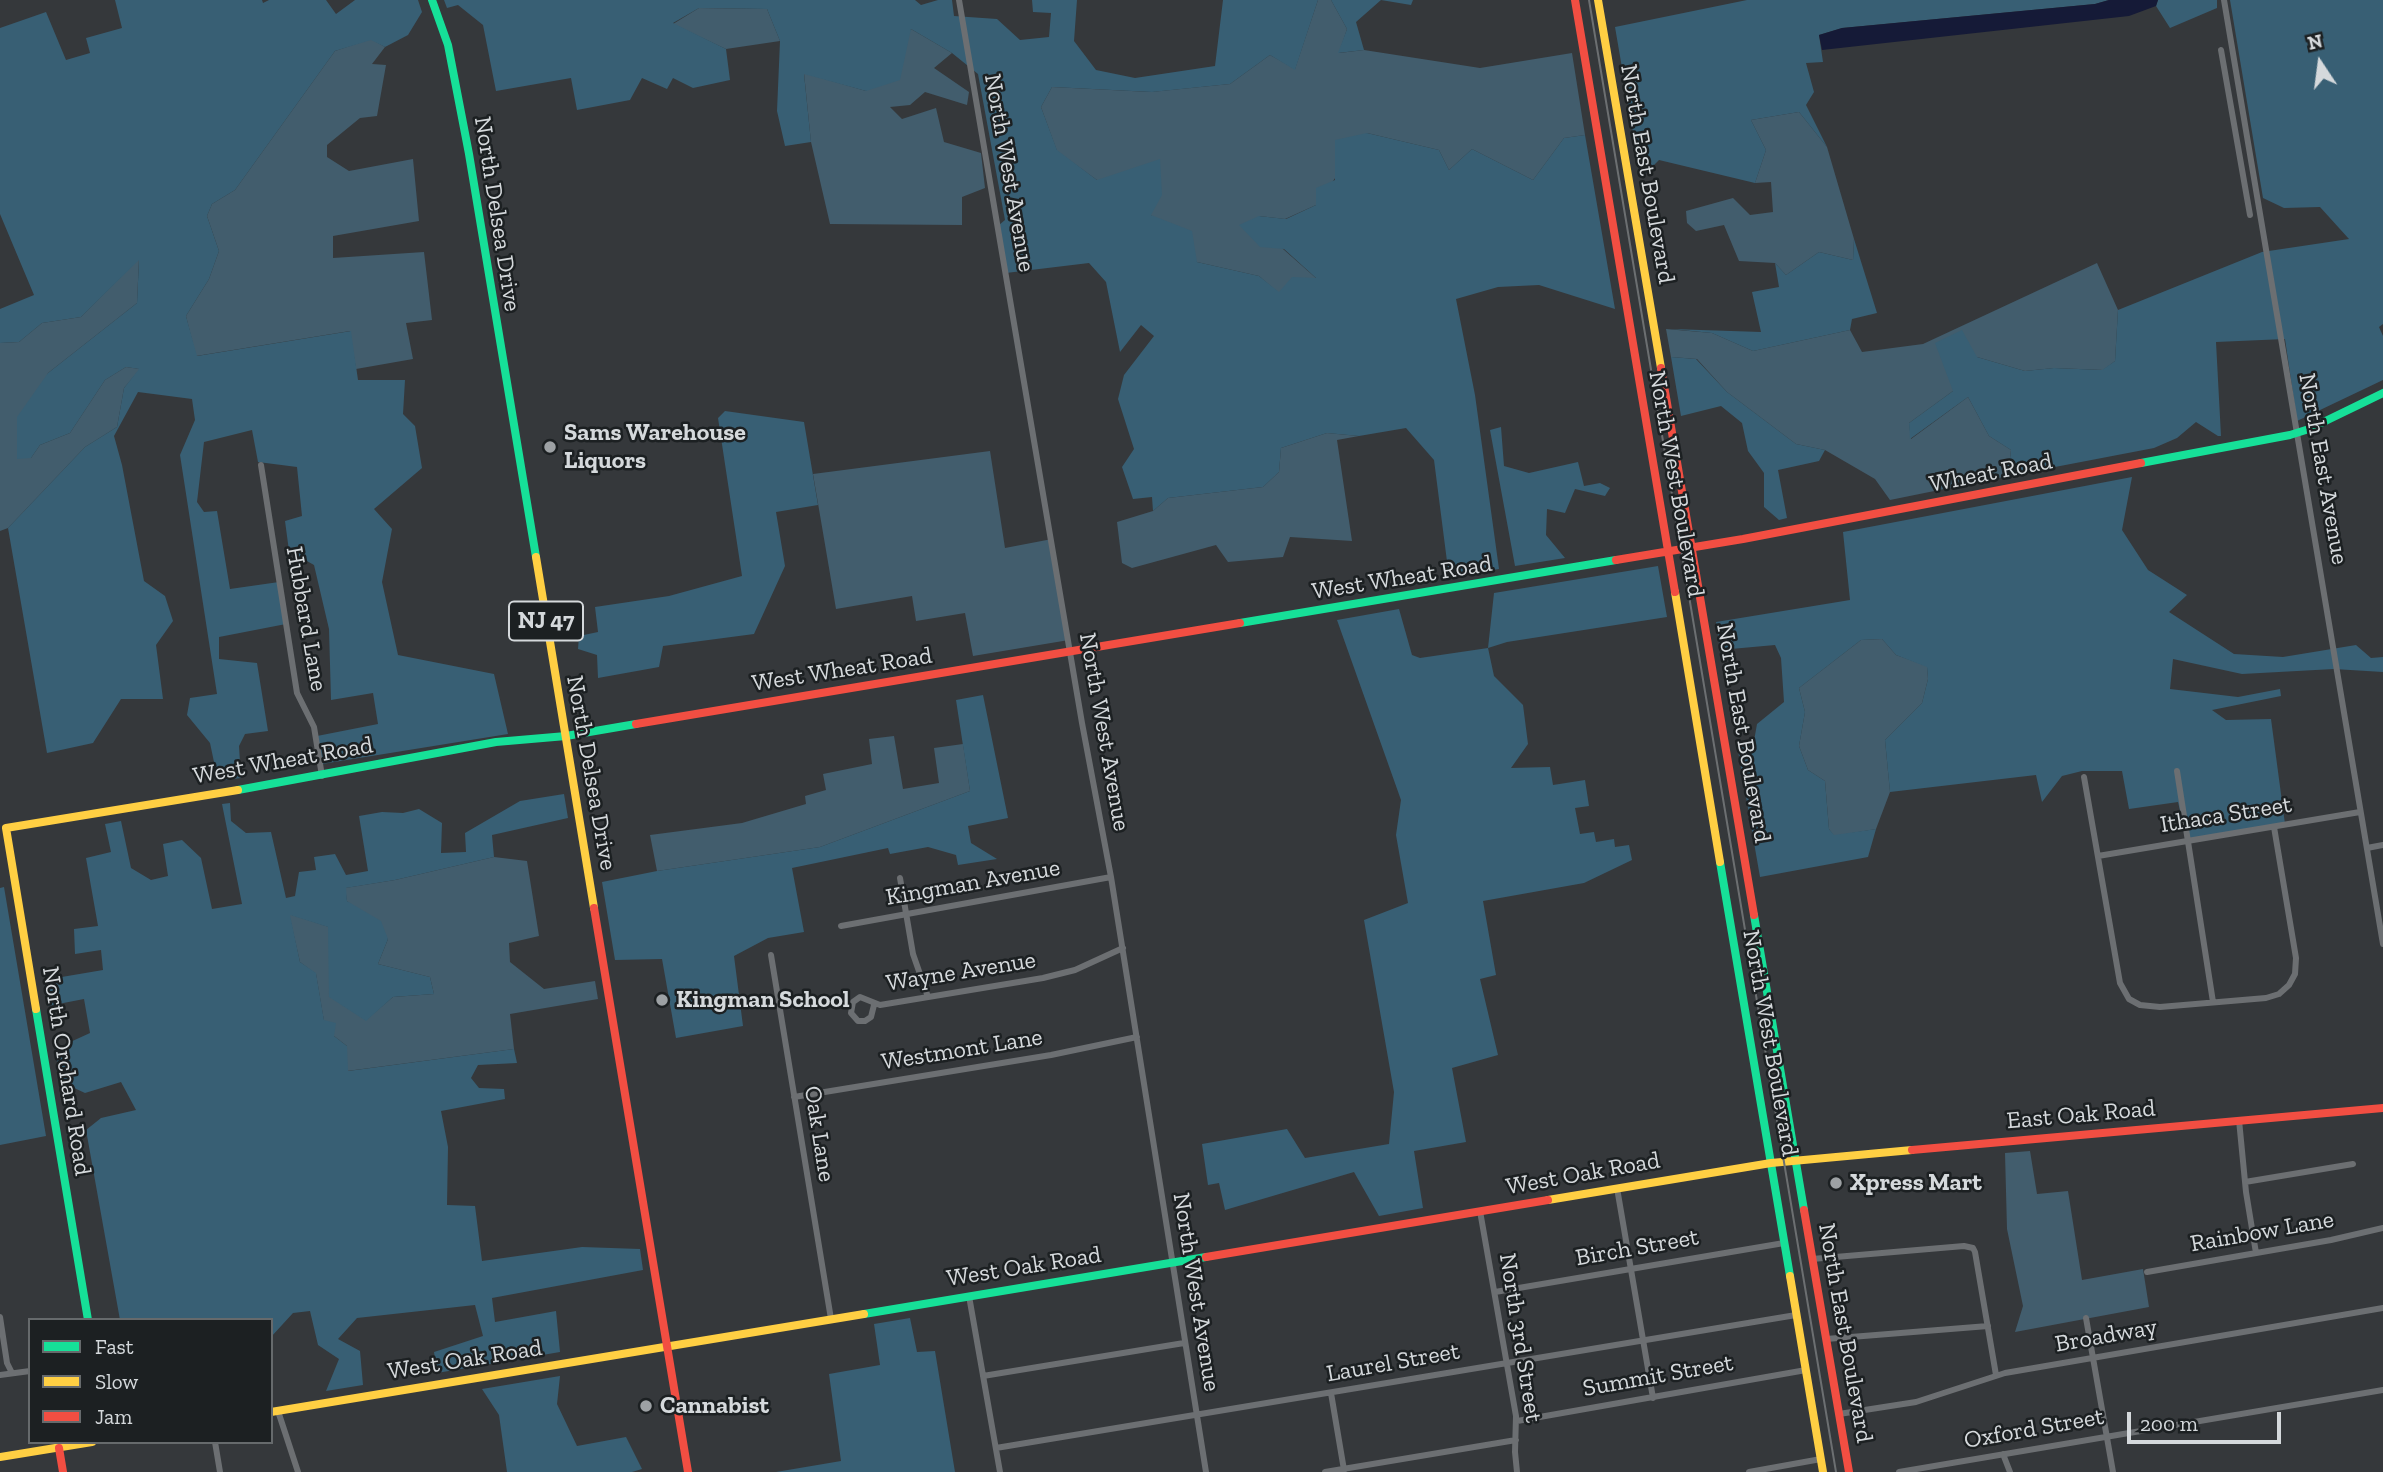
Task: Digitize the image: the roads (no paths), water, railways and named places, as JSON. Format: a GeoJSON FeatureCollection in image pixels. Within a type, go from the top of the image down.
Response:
{"type":"FeatureCollection","features":[{"type":"Feature","properties":{"kind":"street","name":"North Delsea Drive"},"geometry":{"type":"LineString","coordinates":[[432,0],[448,45],[469,154],[688,1472]]}},
{"type":"Feature","properties":{"kind":"street","name":"North West Avenue"},"geometry":{"type":"LineString","coordinates":[[959,0],[1111,877],[1206,1472]]}},
{"type":"Feature","properties":{"kind":"street","name":"North West Boulevard"},"geometry":{"type":"LineString","coordinates":[[1575,0],[1823,1472]]}},
{"type":"Feature","properties":{"kind":"street","name":"North East Boulevard"},"geometry":{"type":"LineString","coordinates":[[1598,0],[1849,1472]]}},
{"type":"Feature","properties":{"kind":"street","name":"North East Avenue"},"geometry":{"type":"LineString","coordinates":[[2224,0],[2383,944]]}},
{"type":"Feature","properties":{"kind":"street"},"geometry":{"type":"LineString","coordinates":[[2221,50],[2250,215]]}},
{"type":"Feature","properties":{"kind":"street","name":"Wheat Road"},"geometry":{"type":"LineString","coordinates":[[1691,548],[2298,433],[2383,393]]}},
{"type":"Feature","properties":{"kind":"street","name":"Hubbard Lane"},"geometry":{"type":"LineString","coordinates":[[261,466],[296,685],[299,699],[314,727],[322,776]]}},
{"type":"Feature","properties":{"kind":"street","name":"West Wheat Road"},"geometry":{"type":"LineString","coordinates":[[3,828],[322,776],[496,742],[566,736],[1691,548]]}},
{"type":"Feature","properties":{"kind":"street"},"geometry":{"type":"LineString","coordinates":[[2177,771],[2213,1002]]}},
{"type":"Feature","properties":{"kind":"street"},"geometry":{"type":"LineString","coordinates":[[2084,777],[2120,983],[2129,999],[2140,1005],[2154,1007],[2273,996],[2284,990],[2295,974],[2295,950],[2274,827]]}},
{"type":"Feature","properties":{"kind":"street","name":"Ithaca Street"},"geometry":{"type":"LineString","coordinates":[[2098,856],[2360,812]]}},
{"type":"Feature","properties":{"kind":"street","name":"North Orchard Road"},"geometry":{"type":"LineString","coordinates":[[3,828],[88,1318]]}},
{"type":"Feature","properties":{"kind":"street"},"geometry":{"type":"LineString","coordinates":[[2367,848],[2383,845]]}},
{"type":"Feature","properties":{"kind":"street","name":"Kingman Avenue"},"geometry":{"type":"LineString","coordinates":[[841,926],[1111,877]]}},
{"type":"Feature","properties":{"kind":"street"},"geometry":{"type":"LineString","coordinates":[[900,878],[915,963],[928,997]]}},
{"type":"Feature","properties":{"kind":"street","name":"Wayne Avenue"},"geometry":{"type":"LineString","coordinates":[[874,1005],[871,1017],[865,1021],[858,1021],[851,1013],[853,1002],[860,998],[880,1004],[1060,975],[1122,948]]}},
{"type":"Feature","properties":{"kind":"street","name":"Oak Lane"},"geometry":{"type":"LineString","coordinates":[[771,955],[831,1318]]}},
{"type":"Feature","properties":{"kind":"street","name":"Westmont Lane"},"geometry":{"type":"LineString","coordinates":[[794,1097],[1051,1055],[1137,1037]]}},
{"type":"Feature","properties":{"kind":"street","name":"East Oak Road"},"geometry":{"type":"LineString","coordinates":[[1783,1161],[2383,1108]]}},
{"type":"Feature","properties":{"kind":"street"},"geometry":{"type":"LineString","coordinates":[[2239,1120],[2256,1253]]}},
{"type":"Feature","properties":{"kind":"street","name":"West Oak Road"},"geometry":{"type":"LineString","coordinates":[[275,1412],[1783,1161]]}},
{"type":"Feature","properties":{"kind":"street"},"geometry":{"type":"LineString","coordinates":[[2245,1182],[2353,1164]]}},
{"type":"Feature","properties":{"kind":"street"},"geometry":{"type":"LineString","coordinates":[[1617,1188],[1654,1398]]}},
{"type":"Feature","properties":{"kind":"street","name":"North 3rd Street"},"geometry":{"type":"LineString","coordinates":[[1480,1211],[1517,1421],[1517,1472]]}},
{"type":"Feature","properties":{"kind":"street","name":"Rainbow Lane"},"geometry":{"type":"LineString","coordinates":[[2147,1272],[2331,1240],[2383,1228]]}},
{"type":"Feature","properties":{"kind":"street","name":"Birch Street"},"geometry":{"type":"LineString","coordinates":[[1495,1292],[1784,1243]]}},
{"type":"Feature","properties":{"kind":"street"},"geometry":{"type":"LineString","coordinates":[[1812,1259],[1969,1246],[1975,1252],[1996,1375]]}},
{"type":"Feature","properties":{"kind":"street"},"geometry":{"type":"LineString","coordinates":[[969,1296],[1000,1472]]}},
{"type":"Feature","properties":{"kind":"street","name":"Broadway"},"geometry":{"type":"LineString","coordinates":[[1839,1414],[1929,1399],[1996,1375],[2383,1308]]}},
{"type":"Feature","properties":{"kind":"street","name":"Laurel Street"},"geometry":{"type":"LineString","coordinates":[[996,1448],[1796,1315]]}},
{"type":"Feature","properties":{"kind":"street"},"geometry":{"type":"LineString","coordinates":[[0,1317],[12,1373]]}},
{"type":"Feature","properties":{"kind":"street"},"geometry":{"type":"LineString","coordinates":[[2086,1318],[2113,1472]]}},
{"type":"Feature","properties":{"kind":"street"},"geometry":{"type":"LineString","coordinates":[[1826,1339],[1988,1326]]}},
{"type":"Feature","properties":{"kind":"street"},"geometry":{"type":"LineString","coordinates":[[983,1376],[1184,1343]]}},
{"type":"Feature","properties":{"kind":"street","name":"Summit Street"},"geometry":{"type":"LineString","coordinates":[[1517,1421],[1805,1370]]}},
{"type":"Feature","properties":{"kind":"street"},"geometry":{"type":"LineString","coordinates":[[0,1376],[28,1371]]}},
{"type":"Feature","properties":{"kind":"street","name":"Oxford Street"},"geometry":{"type":"LineString","coordinates":[[1899,1472],[2383,1390]]}},
{"type":"Feature","properties":{"kind":"street"},"geometry":{"type":"LineString","coordinates":[[1331,1393],[1344,1470]]}},
{"type":"Feature","properties":{"kind":"street"},"geometry":{"type":"LineString","coordinates":[[275,1412],[298,1472]]}},
{"type":"Feature","properties":{"kind":"street"},"geometry":{"type":"LineString","coordinates":[[1325,1472],[1516,1440]]}},
{"type":"Feature","properties":{"kind":"street"},"geometry":{"type":"LineString","coordinates":[[0,1457],[81,1444]]}},
{"type":"Feature","properties":{"kind":"street"},"geometry":{"type":"LineString","coordinates":[[215,1444],[220,1472]]}},
{"type":"Feature","properties":{"kind":"street"},"geometry":{"type":"LineString","coordinates":[[58,1448],[63,1472]]}},
{"type":"Feature","properties":{"kind":"street"},"geometry":{"type":"LineString","coordinates":[[2003,1454],[2010,1472]]}},
{"type":"Feature","properties":{"kind":"street"},"geometry":{"type":"LineString","coordinates":[[1749,1472],[1821,1459]]}},
{"type":"Feature","properties":{"kind":"railway"},"geometry":{"type":"LineString","coordinates":[[1589,0],[1836,1472]]}},
{"type":"Feature","properties":{"kind":"place","name":"Sams Warehouse Liquors"},"geometry":{"type":"Point","coordinates":[550,447]}},
{"type":"Feature","properties":{"kind":"place","name":"Kingman School"},"geometry":{"type":"Point","coordinates":[662,1000]}},
{"type":"Feature","properties":{"kind":"place","name":"Xpress Mart"},"geometry":{"type":"Point","coordinates":[1836,1183]}},
{"type":"Feature","properties":{"kind":"place","name":"Cannabist"},"geometry":{"type":"Point","coordinates":[646,1406]}}]}
